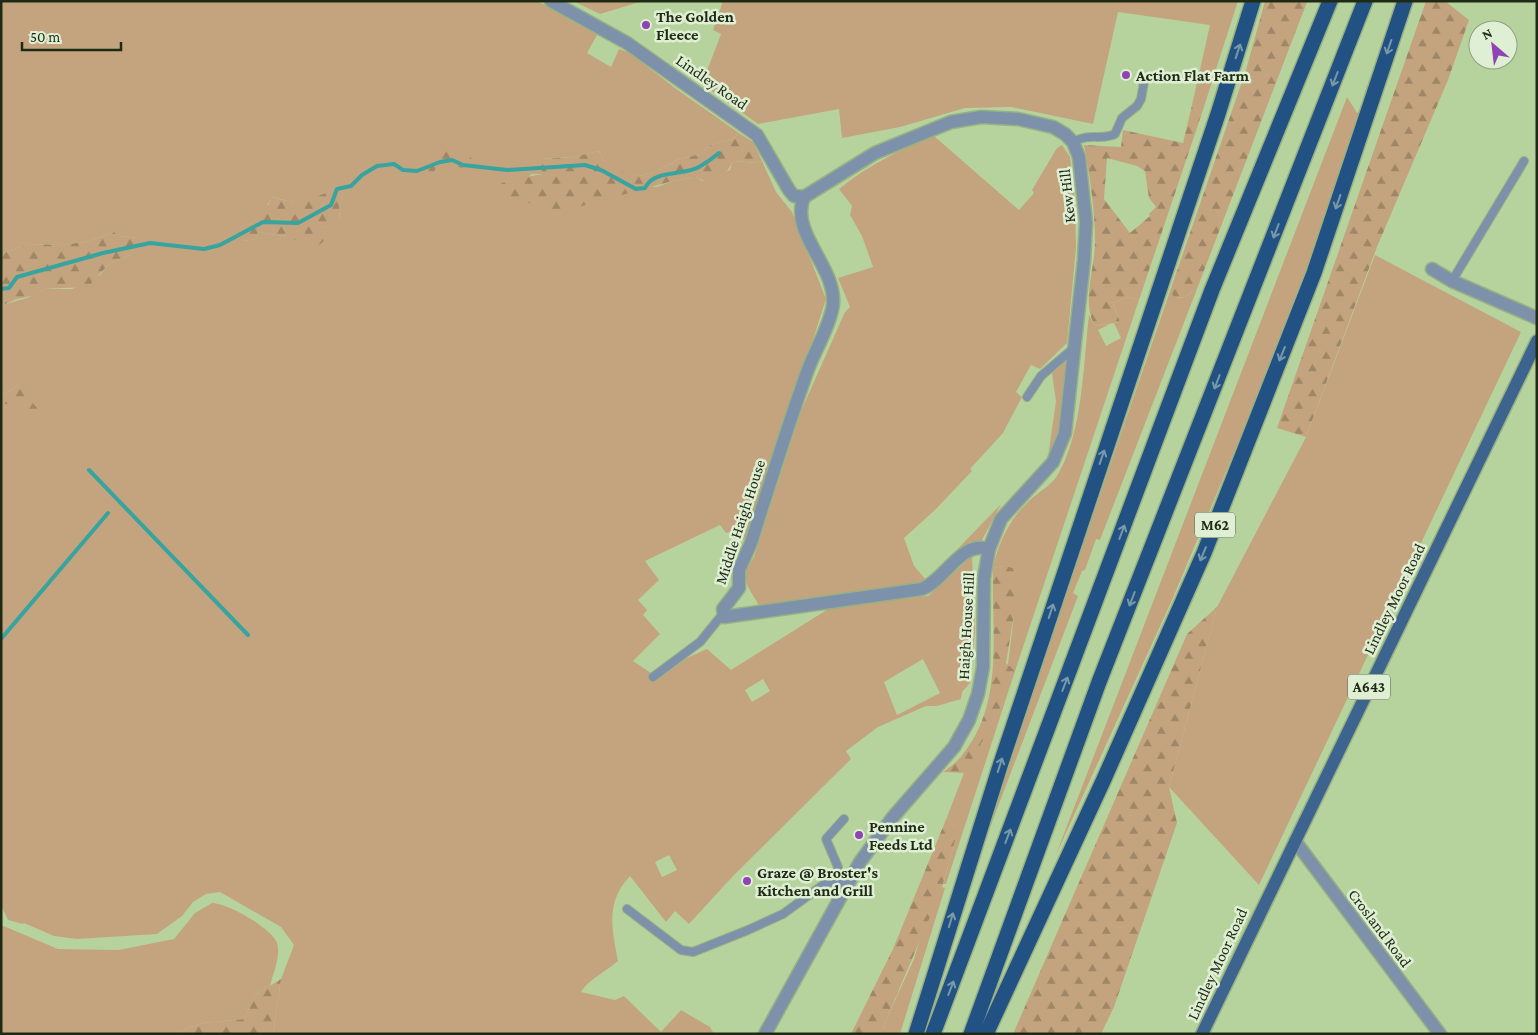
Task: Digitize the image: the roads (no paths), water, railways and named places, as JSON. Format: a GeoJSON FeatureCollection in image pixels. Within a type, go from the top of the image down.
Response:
{"type":"FeatureCollection","features":[{"type":"Feature","properties":{"kind":"highway"},"geometry":{"type":"LineString","coordinates":[[916,1034],[1000,766],[1218,114],[1253,1]]}},
{"type":"Feature","properties":{"kind":"highway"},"geometry":{"type":"LineString","coordinates":[[933,1034],[1212,290],[1330,1]]}},
{"type":"Feature","properties":{"kind":"highway"},"geometry":{"type":"LineString","coordinates":[[971,1034],[1100,682],[1365,1]]}},
{"type":"Feature","properties":{"kind":"highway","name":"M62"},"geometry":{"type":"LineString","coordinates":[[986,1034],[1104,779],[1204,553],[1314,273],[1405,1]]}},
{"type":"Feature","properties":{"kind":"main road","name":"Lindley Moor Road"},"geometry":{"type":"LineString","coordinates":[[1202,1034],[1537,341]]}},
{"type":"Feature","properties":{"kind":"street","name":"Lindley Road"},"geometry":{"type":"LineString","coordinates":[[551,1],[627,43],[757,135],[788,190],[794,196],[804,196]]}},
{"type":"Feature","properties":{"kind":"street"},"geometry":{"type":"LineString","coordinates":[[804,196],[855,164],[882,150],[933,128],[970,118],[1018,119],[1052,127],[1065,134],[1073,142]]}},
{"type":"Feature","properties":{"kind":"street","name":"Kew Hill"},"geometry":{"type":"LineString","coordinates":[[1001,519],[1044,474],[1056,455],[1066,425],[1084,260],[1086,222],[1079,157],[1073,142]]}},
{"type":"Feature","properties":{"kind":"street","name":"Middle Haigh House"},"geometry":{"type":"LineString","coordinates":[[722,615],[723,609],[739,588],[739,570],[751,543],[812,358],[832,309],[830,285],[802,220],[800,206],[804,196]]}},
{"type":"Feature","properties":{"kind":"street"},"geometry":{"type":"LineString","coordinates":[[1432,269],[1452,281],[1537,318]]}},
{"type":"Feature","properties":{"kind":"street","name":"Haigh House Hill"},"geometry":{"type":"LineString","coordinates":[[765,1034],[872,844],[954,747],[969,720],[978,694],[983,667],[984,578],[989,549],[1001,519]]}},
{"type":"Feature","properties":{"kind":"street"},"geometry":{"type":"LineString","coordinates":[[722,615],[724,617],[922,589],[930,585],[968,550],[978,547],[989,549]]}},
{"type":"Feature","properties":{"kind":"street","name":"Crosland Road"},"geometry":{"type":"LineString","coordinates":[[1295,841],[1440,1034]]}},
{"type":"Feature","properties":{"kind":"lane"},"geometry":{"type":"LineString","coordinates":[[1073,142],[1084,136],[1110,137],[1115,134],[1122,118],[1137,106],[1141,99],[1144,82]]}},
{"type":"Feature","properties":{"kind":"lane"},"geometry":{"type":"LineString","coordinates":[[1452,281],[1524,161]]}},
{"type":"Feature","properties":{"kind":"lane"},"geometry":{"type":"LineString","coordinates":[[1027,397],[1041,376],[1075,347]]}},
{"type":"Feature","properties":{"kind":"lane"},"geometry":{"type":"LineString","coordinates":[[653,676],[700,642],[722,615]]}},
{"type":"Feature","properties":{"kind":"lane"},"geometry":{"type":"LineString","coordinates":[[835,881],[838,867],[826,839],[844,819]]}},
{"type":"Feature","properties":{"kind":"lane"},"geometry":{"type":"LineString","coordinates":[[627,909],[681,950],[693,952],[783,914],[821,885],[835,881],[848,884]]}},
{"type":"Feature","properties":{"kind":"waterway"},"geometry":{"type":"LineString","coordinates":[[1,289],[9,288],[17,277],[103,253],[150,243],[204,249],[220,245],[263,222],[298,223],[331,205],[337,189],[351,186],[362,175],[377,166],[394,164],[403,170],[417,171],[440,162],[452,160],[463,165],[507,170],[585,165],[601,170],[636,189],[645,188],[649,182],[662,175],[699,167],[719,153]]}},
{"type":"Feature","properties":{"kind":"waterway"},"geometry":{"type":"LineString","coordinates":[[89,470],[248,635]]}},
{"type":"Feature","properties":{"kind":"waterway"},"geometry":{"type":"LineString","coordinates":[[1,639],[108,513]]}},
{"type":"Feature","properties":{"kind":"place","name":"The Golden Fleece"},"geometry":{"type":"Point","coordinates":[646,25]}},
{"type":"Feature","properties":{"kind":"place","name":"Action Flat Farm"},"geometry":{"type":"Point","coordinates":[1126,75]}},
{"type":"Feature","properties":{"kind":"place","name":"Pennine Feeds Ltd"},"geometry":{"type":"Point","coordinates":[859,835]}},
{"type":"Feature","properties":{"kind":"place","name":"Graze @ Broster's Kitchen and Grill"},"geometry":{"type":"Point","coordinates":[747,881]}}]}
